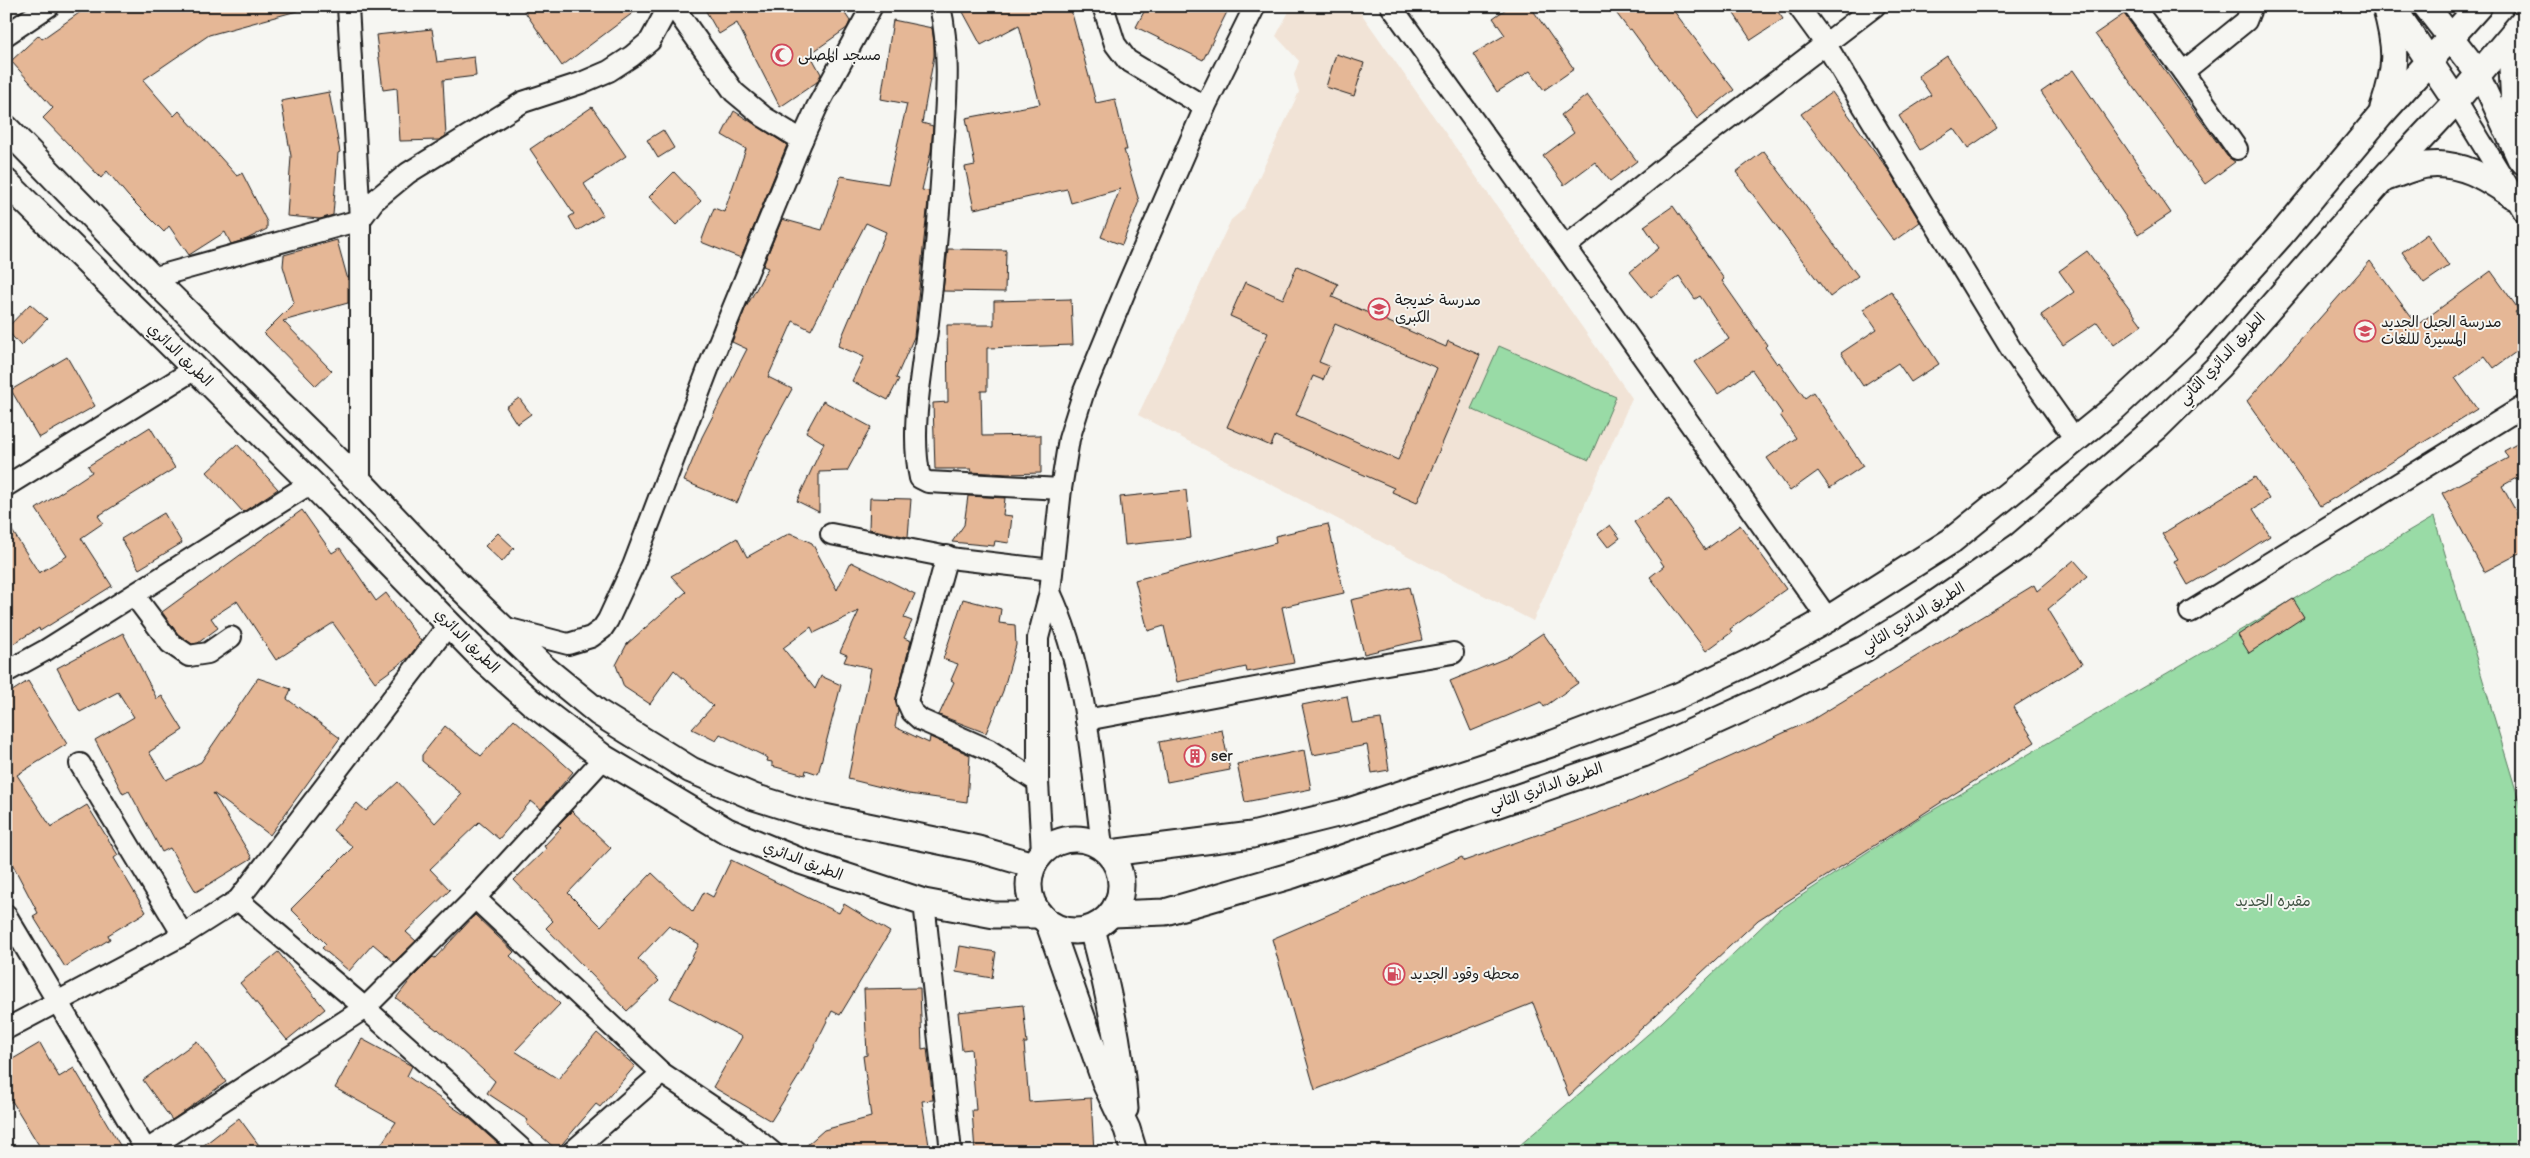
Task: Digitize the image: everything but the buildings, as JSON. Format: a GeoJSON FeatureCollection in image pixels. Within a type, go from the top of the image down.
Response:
{"type":"FeatureCollection","features":[{"type":"Feature","properties":{"kind":"main road"},"geometry":{"type":"LineString","coordinates":[[2380,116],[2392,83],[2395,53],[2385,6]]}},
{"type":"Feature","properties":{"kind":"main road"},"geometry":{"type":"LineString","coordinates":[[2392,6],[2456,101]]}},
{"type":"Feature","properties":{"kind":"main road"},"geometry":{"type":"LineString","coordinates":[[2426,6],[2479,74]]}},
{"type":"Feature","properties":{"kind":"main road"},"geometry":{"type":"LineString","coordinates":[[1106,850],[1252,835],[1349,811],[1554,742],[1678,696],[1756,659],[1828,619],[1951,541],[2112,410],[2184,343],[2280,236],[2380,116],[2479,6]]}},
{"type":"Feature","properties":{"kind":"main road"},"geometry":{"type":"LineString","coordinates":[[2522,21],[2512,68],[2514,105],[2524,162]]}},
{"type":"Feature","properties":{"kind":"main road","name":"الطريق الدائري الثاني"},"geometry":{"type":"LineString","coordinates":[[1112,914],[1165,912],[1293,876],[1397,841],[1485,808],[1643,754],[1708,726],[1866,648],[1975,578],[2020,545],[2157,427],[2220,366],[2383,179],[2456,101],[2522,21]]}},
{"type":"Feature","properties":{"kind":"main road"},"geometry":{"type":"LineString","coordinates":[[6,128],[152,278],[360,482],[426,553],[544,668],[599,713],[691,770],[754,797],[805,813],[978,849],[1037,858]]}},
{"type":"Feature","properties":{"kind":"main road"},"geometry":{"type":"LineString","coordinates":[[2383,179],[2427,165],[2454,167],[2484,176],[2518,204]]}},
{"type":"Feature","properties":{"kind":"main road","name":"الطريق الدائري"},"geometry":{"type":"LineString","coordinates":[[6,182],[312,483],[449,624],[531,702],[604,758],[727,831],[797,860],[924,902],[994,914],[1044,919]]}},
{"type":"Feature","properties":{"kind":"main road"},"geometry":{"type":"LineString","coordinates":[[1044,919],[1070,932],[1092,929],[1112,914],[1120,900],[1122,883],[1119,867],[1106,850],[1087,840],[1071,838],[1055,842],[1037,858],[1028,882],[1031,899],[1044,919],[1106,1085],[1130,1140]]}},
{"type":"Feature","properties":{"kind":"main road"},"geometry":{"type":"LineString","coordinates":[[1092,929],[1107,988],[1119,1050],[1130,1140]]}},
{"type":"Feature","properties":{"kind":"street"},"geometry":{"type":"LineString","coordinates":[[6,35],[48,6]]}},
{"type":"Feature","properties":{"kind":"street"},"geometry":{"type":"LineString","coordinates":[[348,6],[360,220],[360,482]]}},
{"type":"Feature","properties":{"kind":"street"},"geometry":{"type":"LineString","coordinates":[[152,278],[360,220],[374,201],[408,173],[514,107],[535,96],[562,90],[609,71],[632,56],[650,41],[669,6]]}},
{"type":"Feature","properties":{"kind":"street"},"geometry":{"type":"LineString","coordinates":[[673,6],[734,92],[764,117],[802,140]]}},
{"type":"Feature","properties":{"kind":"street"},"geometry":{"type":"LineString","coordinates":[[502,627],[568,644],[591,637],[602,629],[608,620],[633,566],[710,364],[802,140],[872,6]]}},
{"type":"Feature","properties":{"kind":"street"},"geometry":{"type":"LineString","coordinates":[[940,6],[948,49],[947,95],[939,213],[916,442],[920,478],[928,482],[1061,489]]}},
{"type":"Feature","properties":{"kind":"street"},"geometry":{"type":"LineString","coordinates":[[1103,6],[1115,44],[1127,60],[1205,107]]}},
{"type":"Feature","properties":{"kind":"street"},"geometry":{"type":"LineString","coordinates":[[1037,858],[1038,638],[1050,592],[1061,489],[1069,438],[1084,391],[1205,107],[1255,6]]}},
{"type":"Feature","properties":{"kind":"street"},"geometry":{"type":"LineString","coordinates":[[1391,6],[1565,247],[1828,619]]}},
{"type":"Feature","properties":{"kind":"street"},"geometry":{"type":"LineString","coordinates":[[1798,6],[1825,43],[2011,349],[2075,439]]}},
{"type":"Feature","properties":{"kind":"street"},"geometry":{"type":"LineString","coordinates":[[1565,247],[1875,6]]}},
{"type":"Feature","properties":{"kind":"street"},"geometry":{"type":"LineString","coordinates":[[2133,6],[2237,149]]}},
{"type":"Feature","properties":{"kind":"street"},"geometry":{"type":"LineString","coordinates":[[2182,72],[2246,21],[2250,11],[2248,6]]}},
{"type":"Feature","properties":{"kind":"street"},"geometry":{"type":"LineString","coordinates":[[2479,74],[2524,173]]}},
{"type":"Feature","properties":{"kind":"street"},"geometry":{"type":"LineString","coordinates":[[2456,101],[2518,204]]}},
{"type":"Feature","properties":{"kind":"street"},"geometry":{"type":"LineString","coordinates":[[6,486],[195,369]]}},
{"type":"Feature","properties":{"kind":"street"},"geometry":{"type":"LineString","coordinates":[[2190,612],[2524,406]]}},
{"type":"Feature","properties":{"kind":"street"},"geometry":{"type":"LineString","coordinates":[[6,672],[46,650],[312,483]]}},
{"type":"Feature","properties":{"kind":"street"},"geometry":{"type":"LineString","coordinates":[[831,534],[947,556],[1052,570]]}},
{"type":"Feature","properties":{"kind":"street"},"geometry":{"type":"LineString","coordinates":[[947,556],[907,701],[909,707],[921,720],[989,750],[1038,782]]}},
{"type":"Feature","properties":{"kind":"street"},"geometry":{"type":"LineString","coordinates":[[1050,592],[1063,621],[1072,651],[1086,720],[1106,850]]}},
{"type":"Feature","properties":{"kind":"street"},"geometry":{"type":"LineString","coordinates":[[134,595],[170,643],[189,656],[208,653],[231,636]]}},
{"type":"Feature","properties":{"kind":"street"},"geometry":{"type":"LineString","coordinates":[[6,1029],[57,1000],[183,935],[238,900],[449,624]]}},
{"type":"Feature","properties":{"kind":"street"},"geometry":{"type":"LineString","coordinates":[[1086,720],[1351,670],[1453,653]]}},
{"type":"Feature","properties":{"kind":"street"},"geometry":{"type":"LineString","coordinates":[[6,915],[147,1151],[365,1008],[474,898],[604,758]]}},
{"type":"Feature","properties":{"kind":"street"},"geometry":{"type":"LineString","coordinates":[[80,764],[183,935]]}},
{"type":"Feature","properties":{"kind":"street"},"geometry":{"type":"LineString","coordinates":[[474,898],[662,1074],[738,1124],[772,1152]]}},
{"type":"Feature","properties":{"kind":"street"},"geometry":{"type":"LineString","coordinates":[[238,900],[365,1008],[525,1152]]}},
{"type":"Feature","properties":{"kind":"street"},"geometry":{"type":"LineString","coordinates":[[924,902],[951,1152]]}},
{"type":"Feature","properties":{"kind":"street"},"geometry":{"type":"LineString","coordinates":[[572,1152],[662,1074]]}},
{"type":"Feature","properties":{"kind":"shaded area","name":"مدرسة خديجة الكبرى"},"geometry":{"type":"Polygon","coordinates":[[[1292,6],[1356,6],[1632,398],[1533,621],[1138,415],[1231,220],[1244,209],[1299,92],[1294,75],[1299,61],[1276,36],[1292,6]]]}},
{"type":"Feature","properties":{"kind":"green space"},"geometry":{"type":"Polygon","coordinates":[[[1499,346],[1616,397],[1589,460],[1471,409],[1499,346]]]}},
{"type":"Feature","properties":{"kind":"green space","name":"مقبره الجديد"},"geometry":{"type":"Polygon","coordinates":[[[2434,517],[2524,817],[2524,1152],[1512,1152],[1662,1022],[1778,911],[1916,820],[2434,517]]]}},
{"type":"Feature","properties":{"kind":"place","name":"مسجد المصلى"},"geometry":{"type":"Point","coordinates":[782,55]}},
{"type":"Feature","properties":{"kind":"place","name":"مدرسة خديجة الكبرى"},"geometry":{"type":"Point","coordinates":[1379,309]}},
{"type":"Feature","properties":{"kind":"place","name":"مدرسة الجيل الجديد المسيرة لللغات"},"geometry":{"type":"Point","coordinates":[2365,331]}},
{"type":"Feature","properties":{"kind":"place","name":"ser"},"geometry":{"type":"Point","coordinates":[1195,756]}},
{"type":"Feature","properties":{"kind":"place","name":"محطه وقود الجديد"},"geometry":{"type":"Point","coordinates":[1394,974]}}]}
